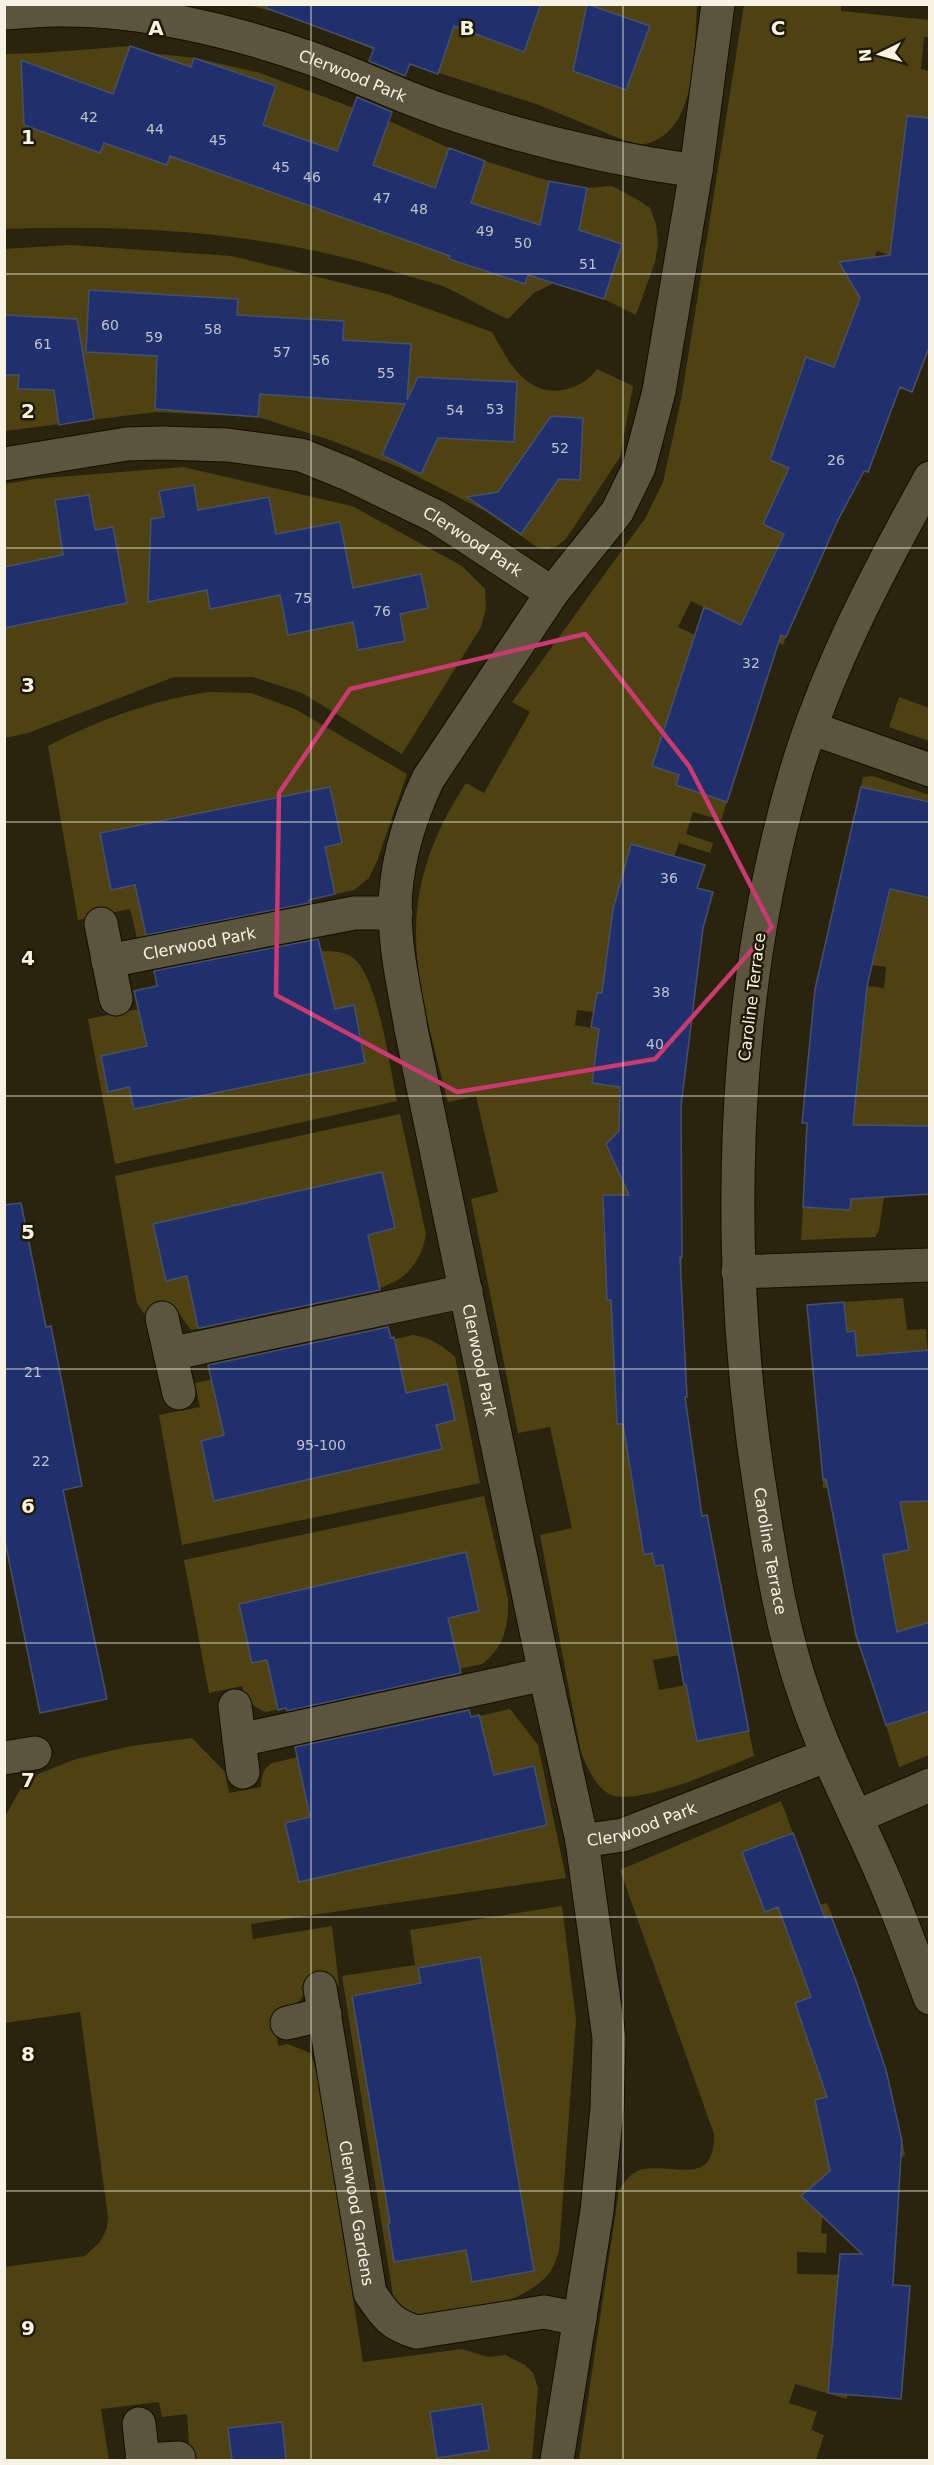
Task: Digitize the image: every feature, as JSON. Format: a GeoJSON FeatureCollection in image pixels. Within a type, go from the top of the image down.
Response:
{"type":"FeatureCollection","features":[{"type":"Feature","properties":{"kind":"street","name":"Clerwood Park"},"geometry":{"type":"LineString","coordinates":[[718,4],[696,171],[659,391],[639,467],[617,512],[552,593],[425,787],[404,842],[399,866],[397,942],[411,1029],[544,1674],[582,1841],[623,1835],[828,1755]]}},
{"type":"Feature","properties":{"kind":"street","name":"Clerwood Park"},"geometry":{"type":"LineString","coordinates":[[4,14],[56,10],[109,13],[156,19],[240,35],[315,60],[442,110],[544,142],[696,171]]}},
{"type":"Feature","properties":{"kind":"street","name":"Clerwood Park"},"geometry":{"type":"LineString","coordinates":[[4,464],[127,444],[227,445],[301,455],[348,474],[435,516],[552,593]]}},
{"type":"Feature","properties":{"kind":"street","name":"Caroline Terrace"},"geometry":{"type":"LineString","coordinates":[[930,478],[864,602],[834,666],[811,728],[782,825],[763,909],[743,1075],[738,1272],[745,1385],[773,1569],[804,1695],[828,1755],[884,1878],[930,1998]]}},
{"type":"Feature","properties":{"kind":"street"},"geometry":{"type":"LineString","coordinates":[[811,728],[930,770]]}},
{"type":"Feature","properties":{"kind":"street","name":"Clerwood Park"},"geometry":{"type":"LineString","coordinates":[[108,961],[354,914],[396,913]]}},
{"type":"Feature","properties":{"kind":"street"},"geometry":{"type":"LineString","coordinates":[[101,924],[116,999]]}},
{"type":"Feature","properties":{"kind":"street"},"geometry":{"type":"LineString","coordinates":[[738,1272],[930,1265]]}},
{"type":"Feature","properties":{"kind":"street","name":"Clerwood Park"},"geometry":{"type":"LineString","coordinates":[[170,1354],[466,1291]]}},
{"type":"Feature","properties":{"kind":"street"},"geometry":{"type":"LineString","coordinates":[[162,1318],[180,1393]]}},
{"type":"Feature","properties":{"kind":"street"},"geometry":{"type":"LineString","coordinates":[[239,1740],[544,1674]]}},
{"type":"Feature","properties":{"kind":"street"},"geometry":{"type":"LineString","coordinates":[[235,1706],[243,1772]]}},
{"type":"Feature","properties":{"kind":"street"},"geometry":{"type":"LineString","coordinates":[[856,1818],[930,1785]]}},
{"type":"Feature","properties":{"kind":"street"},"geometry":{"type":"LineString","coordinates":[[557,2460],[597,2211],[609,2063],[609,2038],[582,1841]]}},
{"type":"Feature","properties":{"kind":"street","name":"Clerwood Gardens"},"geometry":{"type":"LineString","coordinates":[[287,2023],[322,2001],[370,2294],[386,2316],[400,2327],[417,2332],[544,2312],[580,2319]]}},
{"type":"Feature","properties":{"kind":"street"},"geometry":{"type":"LineString","coordinates":[[139,2424],[142,2460],[179,2458]]}},
{"type":"Feature","properties":{"kind":"highlighted area"},"geometry":{"type":"Polygon","coordinates":[[[585,634],[689,766],[772,927],[655,1059],[457,1092],[276,995],[279,793],[350,689],[585,634]]]}},
{"type":"Feature","properties":{"kind":"shaded area"},"geometry":{"type":"Polygon","coordinates":[[[248,5],[697,5],[690,85],[684,106],[675,123],[663,136],[645,144],[638,144],[539,105],[402,61],[293,17],[248,5]]]}},
{"type":"Feature","properties":{"kind":"shaded area"},"geometry":{"type":"Polygon","coordinates":[[[744,5],[841,5],[841,11],[929,20],[929,37],[924,37],[921,69],[929,71],[929,175],[900,171],[897,195],[913,264],[877,251],[873,263],[860,259],[849,261],[845,272],[851,283],[863,288],[836,364],[842,370],[806,357],[796,382],[889,416],[883,431],[770,460],[851,493],[846,504],[806,486],[744,617],[786,637],[783,645],[691,601],[678,627],[721,647],[695,726],[668,717],[652,766],[679,775],[727,802],[721,820],[693,812],[686,834],[713,843],[710,853],[679,843],[674,857],[631,845],[612,914],[701,944],[700,949],[602,993],[597,993],[594,1012],[577,1010],[575,1025],[599,1029],[593,1083],[683,1095],[681,1107],[620,1106],[619,1134],[609,1150],[639,1195],[603,1195],[603,1231],[633,1231],[634,1258],[682,1257],[681,1272],[606,1275],[614,1300],[616,1424],[688,1418],[625,1437],[632,1485],[649,1483],[665,1523],[640,1528],[644,1554],[652,1553],[655,1566],[667,1564],[717,1569],[665,1578],[680,1655],[653,1660],[659,1690],[686,1685],[697,1741],[749,1731],[754,1756],[703,1777],[659,1791],[622,1797],[609,1794],[599,1786],[581,1753],[540,1535],[572,1528],[550,1427],[518,1433],[471,1199],[498,1192],[476,1096],[448,1102],[426,1016],[419,977],[416,939],[418,903],[426,865],[442,825],[466,783],[484,793],[530,712],[512,702],[646,517],[663,482],[682,395],[744,5]]]}},
{"type":"Feature","properties":{"kind":"shaded area"},"geometry":{"type":"Polygon","coordinates":[[[130,46],[150,53],[195,58],[260,73],[389,121],[449,148],[549,181],[587,188],[612,186],[650,208],[656,224],[658,245],[655,262],[636,315],[604,299],[554,283],[534,293],[508,319],[435,283],[348,258],[251,239],[153,230],[5,229],[4,54],[130,46]]]}},
{"type":"Feature","properties":{"kind":"shaded area"},"geometry":{"type":"Polygon","coordinates":[[[70,245],[232,256],[387,294],[492,332],[519,373],[538,387],[549,390],[562,390],[578,385],[597,369],[633,386],[620,457],[566,539],[557,546],[547,549],[537,547],[485,511],[401,468],[333,441],[258,417],[155,412],[5,431],[4,249],[70,245]]]}},
{"type":"Feature","properties":{"kind":"shaded area"},"geometry":{"type":"Polygon","coordinates":[[[183,467],[352,506],[462,566],[485,589],[486,608],[481,627],[402,754],[302,693],[253,677],[174,677],[28,733],[5,738],[5,484],[34,479],[183,467]]]}},
{"type":"Feature","properties":{"kind":"shaded area"},"geometry":{"type":"Polygon","coordinates":[[[209,692],[251,693],[295,709],[407,774],[369,878],[354,890],[137,938],[130,909],[78,920],[48,746],[126,712],[167,700],[209,692]]]}},
{"type":"Feature","properties":{"kind":"shaded area"},"geometry":{"type":"Polygon","coordinates":[[[899,697],[929,708],[929,741],[889,727],[899,697]]]}},
{"type":"Feature","properties":{"kind":"shaded area"},"geometry":{"type":"Polygon","coordinates":[[[873,776],[929,795],[929,1126],[914,1127],[897,1196],[884,1197],[879,1230],[875,1237],[801,1240],[803,1207],[850,1210],[852,1157],[844,1125],[867,986],[884,988],[886,967],[865,964],[868,947],[877,949],[911,798],[861,787],[863,777],[873,776]]]}},
{"type":"Feature","properties":{"kind":"shaded area"},"geometry":{"type":"Polygon","coordinates":[[[321,951],[341,952],[352,957],[361,967],[376,1002],[382,1024],[397,1101],[115,1164],[88,1019],[138,1009],[134,991],[321,951]]]}},
{"type":"Feature","properties":{"kind":"shaded area"},"geometry":{"type":"Polygon","coordinates":[[[400,1114],[426,1234],[416,1261],[398,1280],[380,1288],[191,1330],[174,1306],[149,1321],[137,1303],[115,1176],[400,1114]]]}},
{"type":"Feature","properties":{"kind":"shaded area"},"geometry":{"type":"Polygon","coordinates":[[[903,1298],[907,1330],[926,1329],[929,1370],[929,1622],[858,1645],[856,1635],[896,1627],[883,1555],[909,1550],[900,1505],[870,1491],[829,1499],[828,1488],[823,1488],[823,1480],[867,1476],[876,1355],[857,1356],[855,1332],[847,1332],[844,1302],[903,1298]]]}},
{"type":"Feature","properties":{"kind":"shaded area"},"geometry":{"type":"Polygon","coordinates":[[[413,1335],[436,1343],[455,1357],[480,1483],[182,1545],[159,1415],[200,1407],[195,1383],[413,1335]]]}},
{"type":"Feature","properties":{"kind":"shaded area"},"geometry":{"type":"Polygon","coordinates":[[[484,1496],[508,1599],[508,1609],[504,1635],[495,1651],[482,1664],[266,1712],[250,1702],[242,1686],[209,1693],[184,1560],[484,1496]]]}},
{"type":"Feature","properties":{"kind":"shaded area"},"geometry":{"type":"Polygon","coordinates":[[[510,1709],[538,1745],[566,1878],[251,1924],[253,1939],[332,1926],[339,1985],[306,1991],[293,2006],[274,2013],[278,2046],[288,2044],[310,2053],[318,2075],[363,2362],[462,2349],[488,2357],[505,2355],[525,2365],[533,2373],[538,2388],[532,2460],[190,2460],[187,2414],[162,2417],[159,2402],[101,2409],[109,2460],[5,2460],[4,2267],[85,2256],[100,2242],[107,2228],[108,2217],[80,2012],[5,2023],[5,1817],[22,1786],[38,1774],[76,1759],[131,1746],[192,1738],[225,1772],[229,1793],[261,1787],[263,1774],[272,1763],[510,1709]]]}},
{"type":"Feature","properties":{"kind":"shaded area"},"geometry":{"type":"Polygon","coordinates":[[[929,1711],[929,1755],[899,1767],[886,1725],[929,1711]]]}},
{"type":"Feature","properties":{"kind":"shaded area"},"geometry":{"type":"Polygon","coordinates":[[[781,1801],[793,1833],[742,1852],[765,1912],[816,1893],[820,1905],[827,1903],[832,1915],[787,1932],[806,1982],[817,1995],[795,2004],[802,2024],[839,2069],[881,2054],[883,2062],[836,2095],[815,2100],[822,2130],[849,2156],[903,2144],[905,2156],[805,2193],[804,2200],[813,2208],[823,2209],[821,2233],[827,2234],[826,2253],[797,2252],[797,2274],[857,2275],[837,2286],[833,2336],[852,2338],[847,2399],[795,2384],[789,2403],[817,2412],[811,2430],[824,2435],[816,2460],[579,2460],[619,2190],[636,2171],[656,2168],[691,2170],[701,2167],[708,2161],[713,2151],[714,2134],[620,1870],[781,1801]]]}},
{"type":"Feature","properties":{"kind":"shaded area"},"geometry":{"type":"Polygon","coordinates":[[[562,1906],[576,2020],[559,2251],[553,2268],[534,2287],[503,2302],[486,2307],[416,2318],[405,2311],[393,2295],[342,1976],[415,1965],[410,1930],[562,1906]]]}},
{"type":"Feature","properties":{"kind":"building"},"geometry":{"type":"Polygon","coordinates":[[[266,4],[541,4],[524,52],[454,26],[438,74],[410,64],[405,76],[369,61],[374,48],[266,8],[266,4]]]}},
{"type":"Feature","properties":{"kind":"building"},"geometry":{"type":"Polygon","coordinates":[[[587,4],[650,26],[626,90],[573,71],[587,4]]]}},
{"type":"Feature","properties":{"kind":"building"},"geometry":{"type":"Polygon","coordinates":[[[130,46],[191,67],[194,58],[276,86],[263,125],[337,151],[357,97],[392,112],[373,165],[435,188],[449,148],[485,161],[471,203],[540,225],[549,181],[587,188],[579,230],[622,244],[604,299],[528,275],[525,284],[449,259],[450,256],[170,156],[167,165],[104,143],[100,153],[24,125],[21,60],[113,94],[130,46]]]}},
{"type":"Feature","properties":{"kind":"building"},"geometry":{"type":"Polygon","coordinates":[[[907,116],[930,118],[930,345],[912,392],[900,387],[868,472],[864,471],[838,520],[786,637],[781,635],[727,802],[676,785],[679,775],[652,766],[704,607],[741,625],[784,534],[763,524],[789,468],[770,460],[806,357],[834,367],[860,298],[839,262],[890,255],[907,116]]]}},
{"type":"Feature","properties":{"kind":"building"},"geometry":{"type":"Polygon","coordinates":[[[89,290],[238,299],[237,315],[344,321],[343,340],[411,344],[407,400],[418,377],[517,382],[514,442],[438,438],[421,474],[382,455],[405,404],[260,394],[258,417],[155,409],[157,356],[86,352],[89,290]]]}},
{"type":"Feature","properties":{"kind":"building"},"geometry":{"type":"Polygon","coordinates":[[[4,315],[77,319],[94,419],[59,425],[54,390],[18,389],[19,375],[4,375],[4,315]]]}},
{"type":"Feature","properties":{"kind":"building"},"geometry":{"type":"Polygon","coordinates":[[[551,416],[583,418],[580,480],[559,479],[521,534],[467,497],[498,492],[551,416]]]}},
{"type":"Feature","properties":{"kind":"building"},"geometry":{"type":"Polygon","coordinates":[[[194,485],[198,510],[269,497],[276,534],[340,522],[353,588],[421,574],[428,608],[400,614],[405,641],[358,650],[353,622],[288,635],[280,595],[210,609],[207,590],[148,602],[151,519],[164,517],[159,491],[194,485]]]}},
{"type":"Feature","properties":{"kind":"building"},"geometry":{"type":"Polygon","coordinates":[[[89,495],[95,530],[113,527],[127,603],[4,628],[4,567],[63,555],[55,500],[89,495]]]}},
{"type":"Feature","properties":{"kind":"building"},"geometry":{"type":"Polygon","coordinates":[[[330,787],[342,843],[325,847],[335,894],[309,900],[309,903],[146,935],[135,885],[111,890],[100,833],[330,787]]]}},
{"type":"Feature","properties":{"kind":"building"},"geometry":{"type":"Polygon","coordinates":[[[861,787],[930,802],[930,898],[890,889],[867,986],[853,1125],[930,1126],[930,1194],[851,1199],[850,1210],[803,1207],[807,1123],[802,1123],[815,989],[861,787]]]}},
{"type":"Feature","properties":{"kind":"building"},"geometry":{"type":"Polygon","coordinates":[[[631,844],[705,865],[697,888],[713,892],[703,928],[681,1106],[682,1257],[680,1257],[687,1397],[685,1397],[702,1516],[707,1515],[749,1731],[697,1741],[686,1685],[684,1685],[663,1565],[655,1566],[652,1553],[644,1555],[623,1424],[617,1424],[611,1300],[607,1300],[603,1195],[629,1195],[606,1144],[619,1131],[620,1087],[592,1083],[599,1029],[591,1027],[597,993],[602,993],[613,909],[631,844]]]}},
{"type":"Feature","properties":{"kind":"building"},"geometry":{"type":"Polygon","coordinates":[[[318,939],[335,1009],[354,1005],[365,1063],[134,1109],[129,1087],[108,1092],[101,1056],[147,1046],[134,991],[157,986],[154,971],[318,939]]]}},
{"type":"Feature","properties":{"kind":"building"},"geometry":{"type":"Polygon","coordinates":[[[382,1172],[395,1228],[368,1235],[380,1290],[198,1328],[187,1276],[166,1281],[153,1224],[382,1172]]]}},
{"type":"Feature","properties":{"kind":"building"},"geometry":{"type":"Polygon","coordinates":[[[21,1203],[46,1327],[51,1326],[82,1486],[63,1490],[107,1699],[40,1713],[4,1536],[4,1205],[21,1203]]]}},
{"type":"Feature","properties":{"kind":"building"},"geometry":{"type":"Polygon","coordinates":[[[844,1302],[847,1332],[855,1331],[857,1356],[930,1350],[930,1501],[900,1502],[909,1550],[883,1555],[897,1632],[930,1622],[930,1711],[886,1725],[856,1635],[826,1479],[823,1480],[807,1305],[844,1302]]]}},
{"type":"Feature","properties":{"kind":"building"},"geometry":{"type":"Polygon","coordinates":[[[388,1327],[391,1338],[394,1337],[406,1393],[447,1384],[455,1420],[436,1425],[442,1449],[214,1501],[201,1441],[224,1435],[208,1365],[388,1327]]]}},
{"type":"Feature","properties":{"kind":"building"},"geometry":{"type":"Polygon","coordinates":[[[466,1552],[479,1611],[448,1618],[461,1673],[287,1711],[286,1708],[278,1710],[267,1660],[252,1663],[239,1604],[466,1552]]]}},
{"type":"Feature","properties":{"kind":"building"},"geometry":{"type":"Polygon","coordinates":[[[469,1710],[471,1717],[479,1715],[494,1775],[534,1766],[547,1825],[299,1882],[285,1823],[310,1817],[295,1747],[469,1710]]]}},
{"type":"Feature","properties":{"kind":"building"},"geometry":{"type":"Polygon","coordinates":[[[793,1833],[825,1918],[831,1916],[856,1981],[886,2070],[902,2141],[893,2285],[910,2286],[901,2399],[828,2393],[840,2254],[862,2254],[801,2196],[830,2171],[815,2100],[827,2097],[795,2003],[811,1997],[778,1907],[765,1912],[742,1852],[793,1833]]]}},
{"type":"Feature","properties":{"kind":"building"},"geometry":{"type":"Polygon","coordinates":[[[480,1957],[534,2271],[472,2282],[466,2250],[394,2262],[388,2224],[390,2223],[352,1996],[421,1983],[418,1968],[480,1957]]]}},
{"type":"Feature","properties":{"kind":"building"},"geometry":{"type":"Polygon","coordinates":[[[482,2404],[489,2450],[437,2458],[430,2412],[482,2404]]]}},
{"type":"Feature","properties":{"kind":"building"},"geometry":{"type":"Polygon","coordinates":[[[282,2422],[286,2460],[232,2460],[228,2428],[282,2422]]]}}]}
